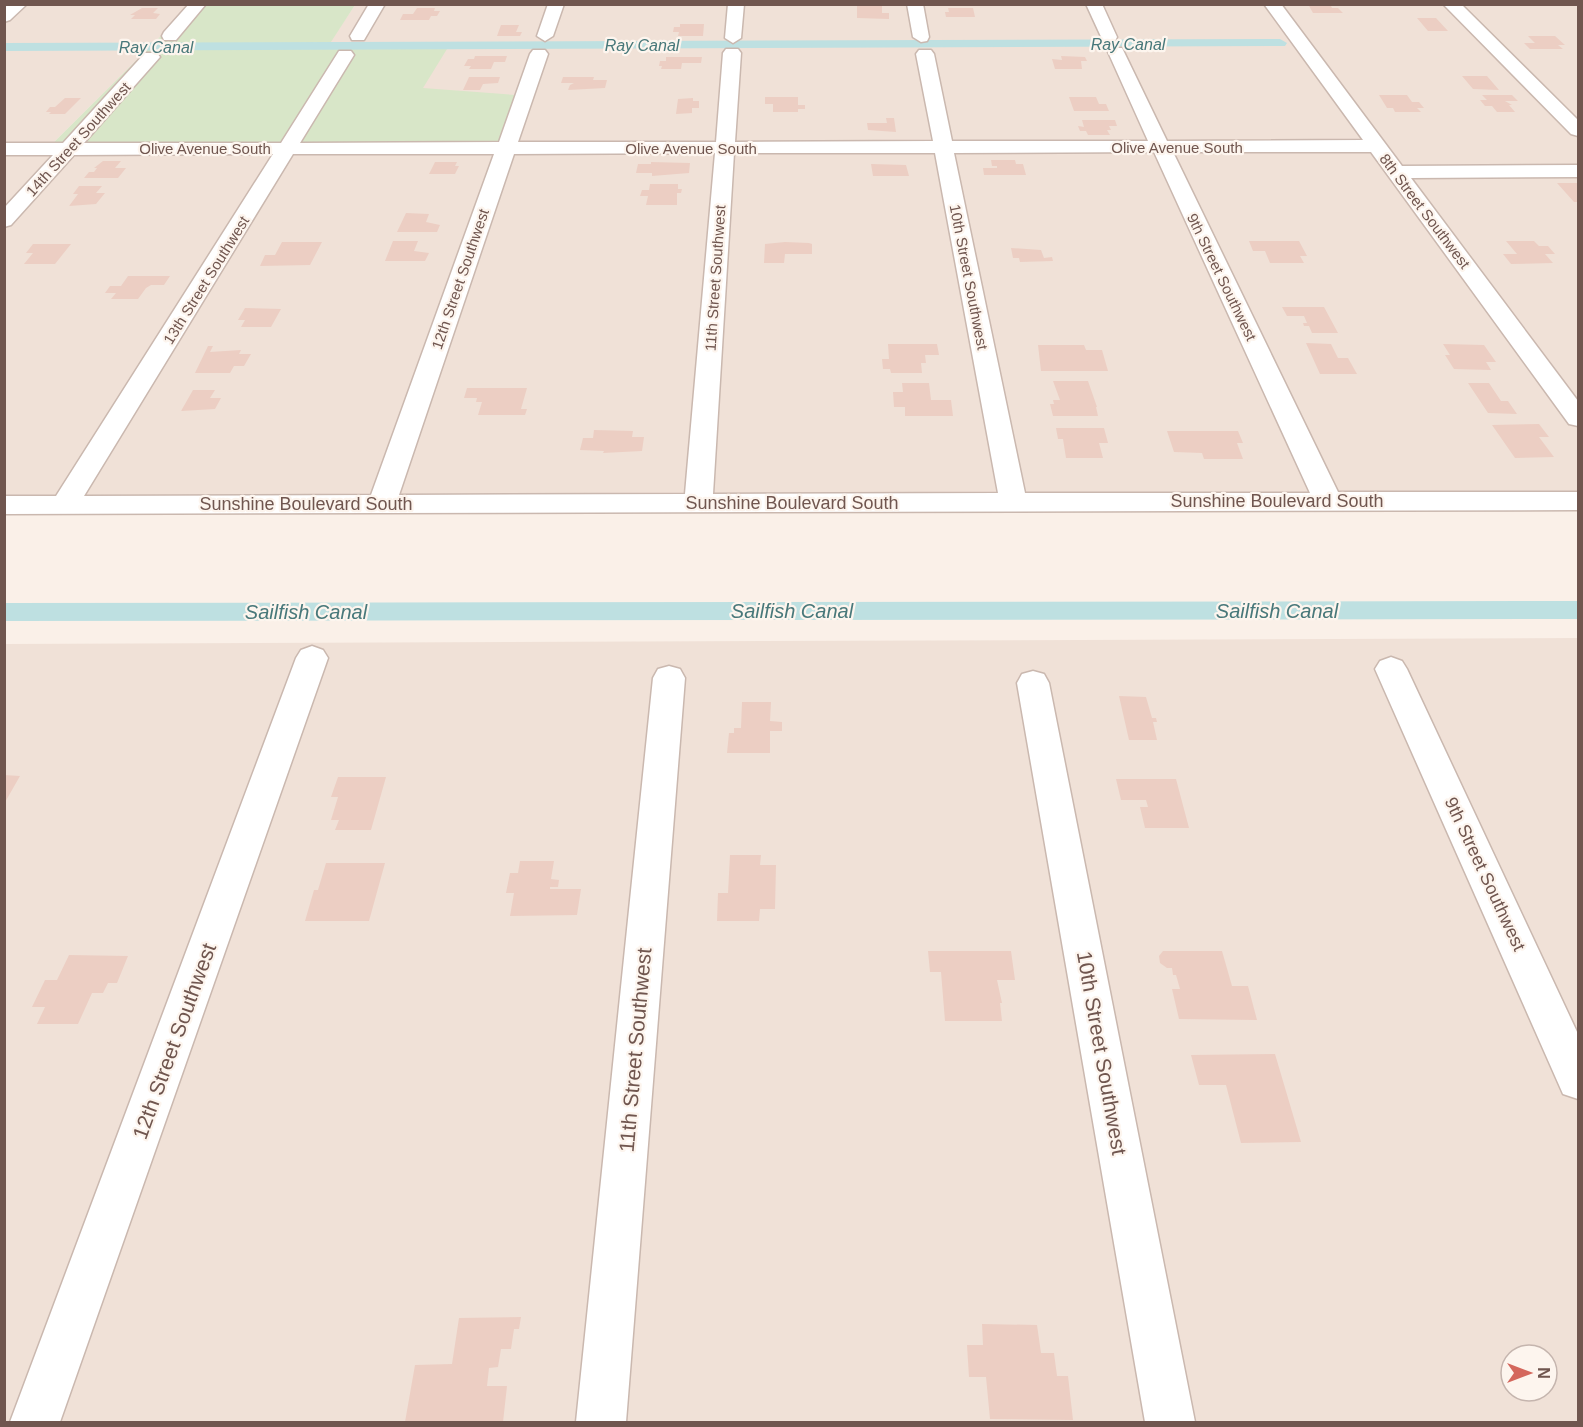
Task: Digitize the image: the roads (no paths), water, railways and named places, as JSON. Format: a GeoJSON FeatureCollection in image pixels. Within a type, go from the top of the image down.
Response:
{"type":"FeatureCollection","features":[{"type":"Feature","properties":{"kind":"street"},"geometry":{"type":"LineString","coordinates":[[4,17],[20,4]]}},
{"type":"Feature","properties":{"kind":"street"},"geometry":{"type":"LineString","coordinates":[[170,36],[198,4]]}},
{"type":"Feature","properties":{"kind":"street"},"geometry":{"type":"LineString","coordinates":[[358,36],[377,4]]}},
{"type":"Feature","properties":{"kind":"street","name":"12th Street Southwest"},"geometry":{"type":"LineString","coordinates":[[382,504],[556,4]]}},
{"type":"Feature","properties":{"kind":"street","name":"11th Street Southwest"},"geometry":{"type":"LineString","coordinates":[[698,503],[736,4]]}},
{"type":"Feature","properties":{"kind":"street","name":"10th Street Southwest"},"geometry":{"type":"LineString","coordinates":[[915,4],[1013,501]]}},
{"type":"Feature","properties":{"kind":"street","name":"9th Street Southwest"},"geometry":{"type":"LineString","coordinates":[[1094,4],[1328,501]]}},
{"type":"Feature","properties":{"kind":"street","name":"8th Street Southwest"},"geometry":{"type":"LineString","coordinates":[[1272,4],[1578,418]]}},
{"type":"Feature","properties":{"kind":"street"},"geometry":{"type":"LineString","coordinates":[[1451,4],[1578,130]]}},
{"type":"Feature","properties":{"kind":"street","name":"13th Street Southwest"},"geometry":{"type":"LineString","coordinates":[[65,504],[345,55]]}},
{"type":"Feature","properties":{"kind":"street","name":"14th Street Southwest"},"geometry":{"type":"LineString","coordinates":[[4,221],[152,57]]}},
{"type":"Feature","properties":{"kind":"street","name":"Olive Avenue South"},"geometry":{"type":"LineString","coordinates":[[4,149],[1377,146]]}},
{"type":"Feature","properties":{"kind":"street"},"geometry":{"type":"LineString","coordinates":[[1396,172],[1578,171]]}},
{"type":"Feature","properties":{"kind":"street","name":"Sunshine Boulevard South"},"geometry":{"type":"LineString","coordinates":[[4,505],[1578,501]]}},
{"type":"Feature","properties":{"kind":"street","name":"12th Street Southwest"},"geometry":{"type":"LineString","coordinates":[[35,1422],[312,658]]}},
{"type":"Feature","properties":{"kind":"street","name":"9th Street Southwest"},"geometry":{"type":"LineString","coordinates":[[1391,669],[1578,1079]]}},
{"type":"Feature","properties":{"kind":"street","name":"11th Street Southwest"},"geometry":{"type":"LineString","coordinates":[[601,1422],[669,678]]}},
{"type":"Feature","properties":{"kind":"street","name":"10th Street Southwest"},"geometry":{"type":"LineString","coordinates":[[1034,683],[1170,1422]]}},
{"type":"Feature","properties":{"kind":"waterway","name":"Ray Canal"},"geometry":{"type":"LineString","coordinates":[[4,47],[1280,43]]}},
{"type":"Feature","properties":{"kind":"waterway","name":"Sailfish Canal"},"geometry":{"type":"LineString","coordinates":[[4,612],[1578,610]]}}]}
